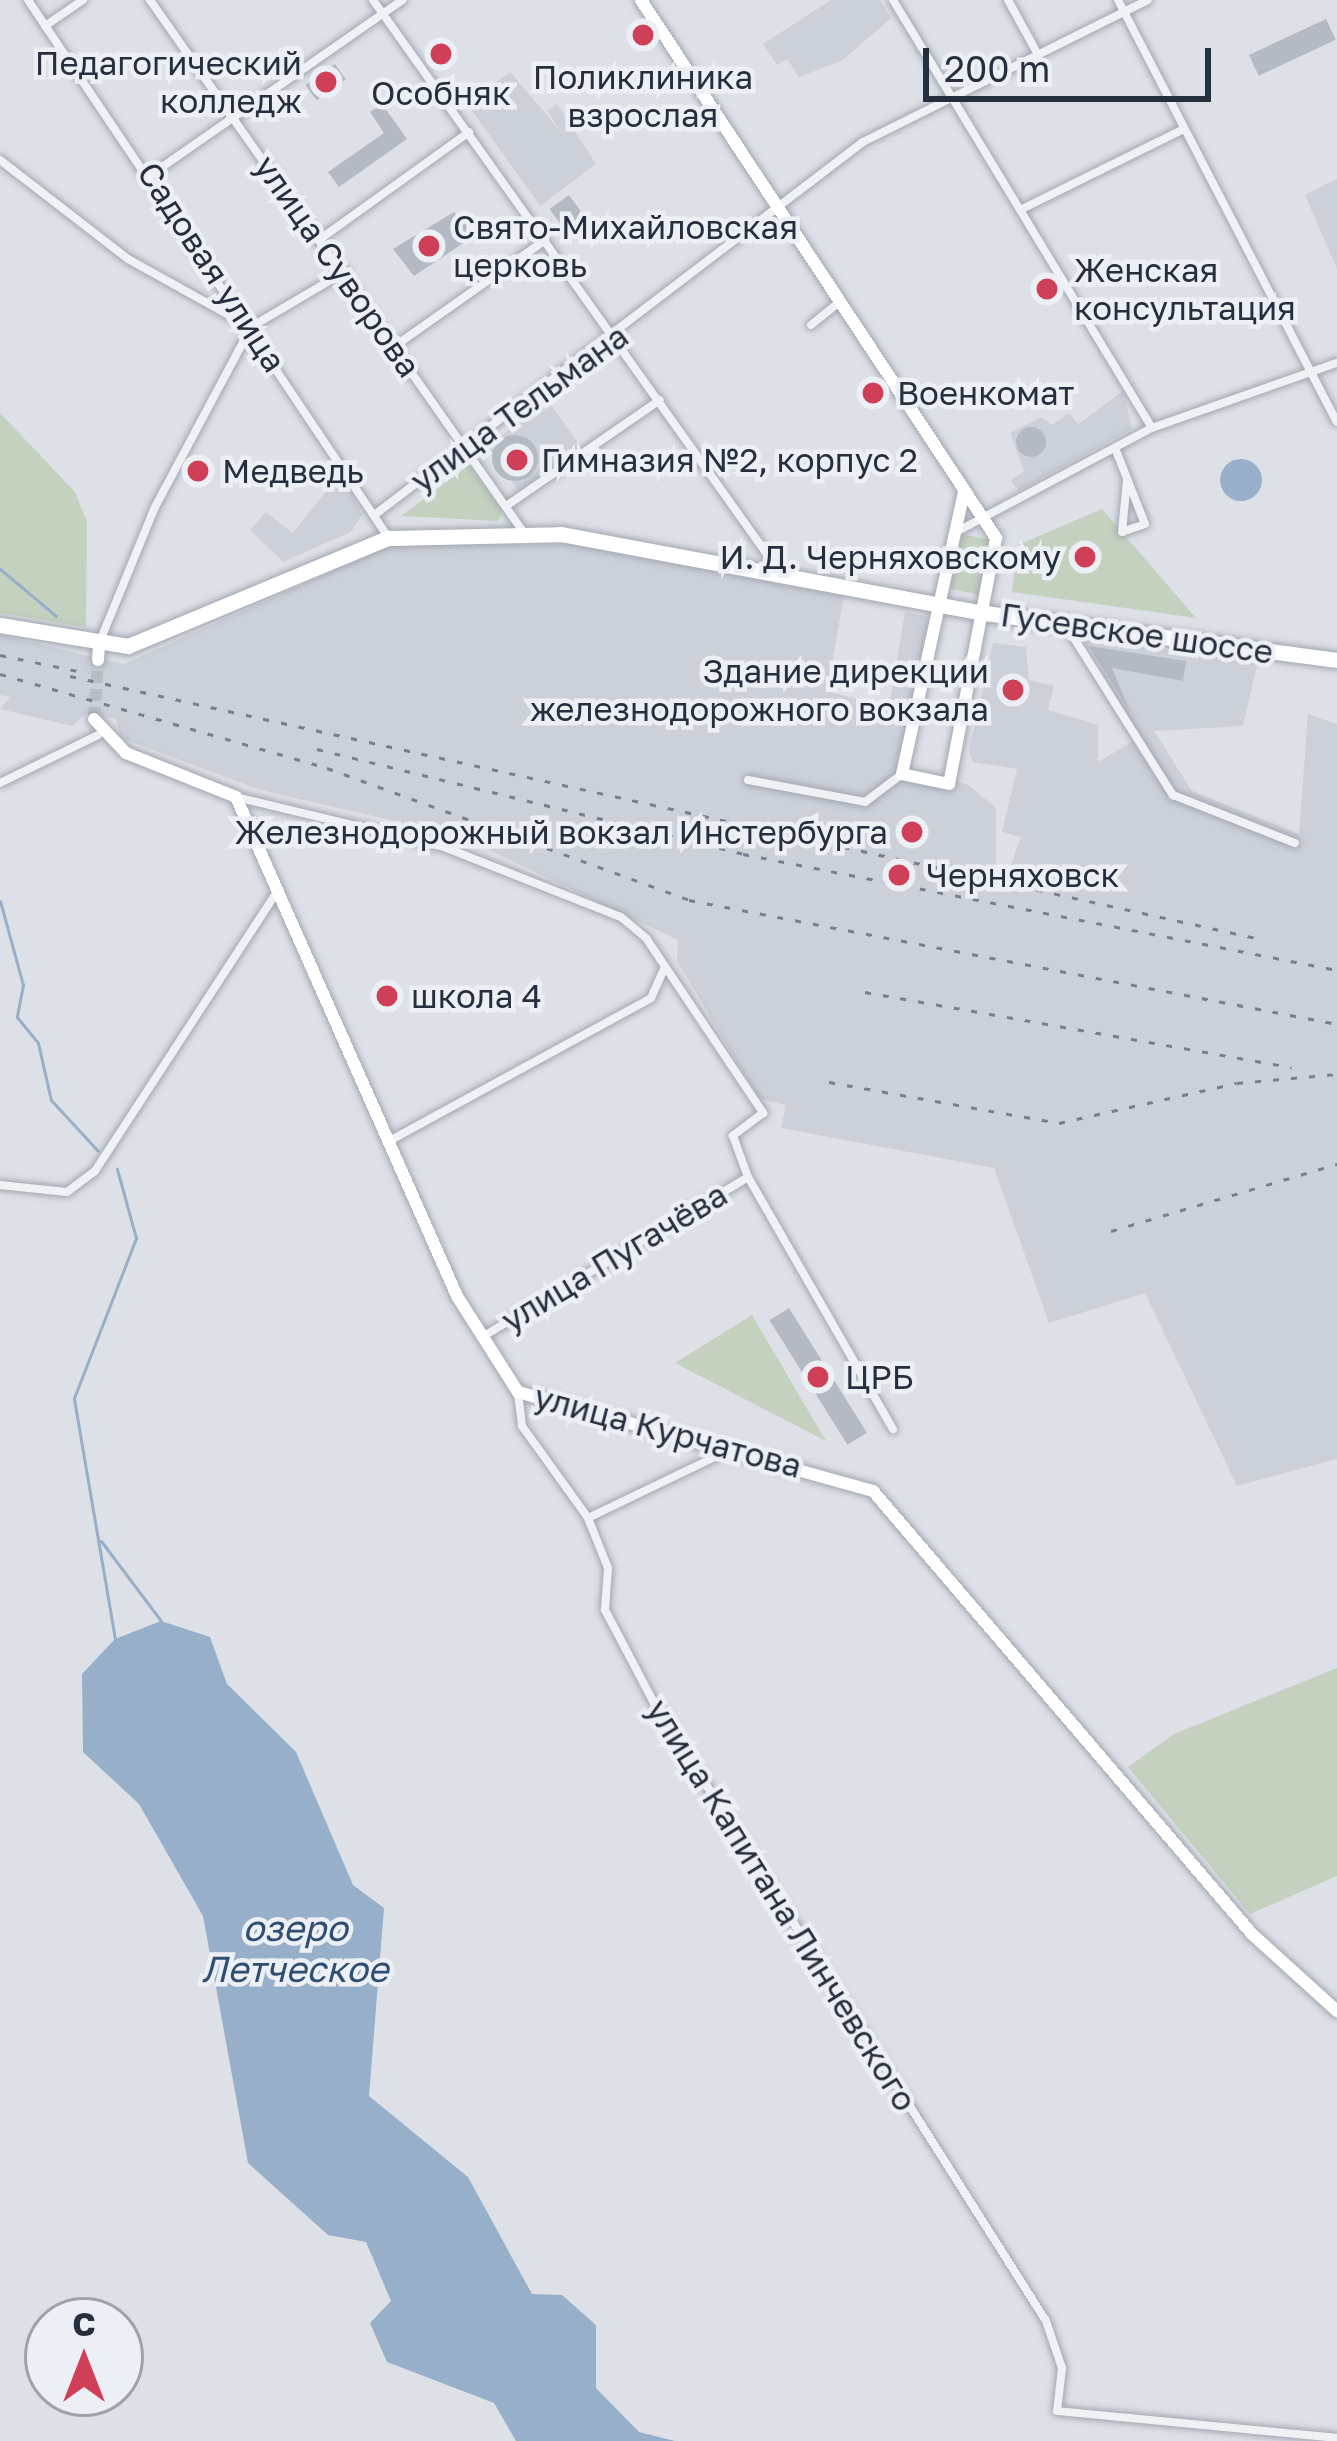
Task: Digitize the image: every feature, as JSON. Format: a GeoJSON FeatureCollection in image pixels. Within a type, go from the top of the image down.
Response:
{"type":"FeatureCollection","features":[{"type":"Feature","properties":{"kind":"highway","name":"Гусевское шоссе"},"geometry":{"type":"LineString","coordinates":[[388,538],[524,533],[1066,626],[1337,660]]}},
{"type":"Feature","properties":{"kind":"highway"},"geometry":{"type":"LineString","coordinates":[[0,625],[99,653],[146,640],[388,538]]}},
{"type":"Feature","properties":{"kind":"main road"},"geometry":{"type":"LineString","coordinates":[[641,0],[778,201],[983,519],[998,552],[949,784],[902,775],[964,491]]}},
{"type":"Feature","properties":{"kind":"main road"},"geometry":{"type":"LineString","coordinates":[[94,719],[98,735],[236,797]]}},
{"type":"Feature","properties":{"kind":"main road","name":"улица Курчатова"},"geometry":{"type":"LineString","coordinates":[[236,797],[481,1337],[518,1392],[835,1475],[904,1519],[1252,1934],[1337,2011]]}},
{"type":"Feature","properties":{"kind":"street","name":"Садовая улица"},"geometry":{"type":"LineString","coordinates":[[28,0],[152,174],[388,538]]}},
{"type":"Feature","properties":{"kind":"street"},"geometry":{"type":"LineString","coordinates":[[45,26],[83,0]]}},
{"type":"Feature","properties":{"kind":"street","name":"улица Суворова"},"geometry":{"type":"LineString","coordinates":[[150,0],[323,237],[394,346],[509,504],[524,533]]}},
{"type":"Feature","properties":{"kind":"street"},"geometry":{"type":"LineString","coordinates":[[373,0],[783,577]]}},
{"type":"Feature","properties":{"kind":"street"},"geometry":{"type":"LineString","coordinates":[[152,174],[402,0]]}},
{"type":"Feature","properties":{"kind":"street"},"geometry":{"type":"LineString","coordinates":[[893,0],[1024,208],[1152,428]]}},
{"type":"Feature","properties":{"kind":"street"},"geometry":{"type":"LineString","coordinates":[[1008,0],[1036,51]]}},
{"type":"Feature","properties":{"kind":"street"},"geometry":{"type":"LineString","coordinates":[[1118,0],[1337,422]]}},
{"type":"Feature","properties":{"kind":"street","name":"улица Тельмана"},"geometry":{"type":"LineString","coordinates":[[376,513],[617,341],[778,201],[952,92],[1148,0]]}},
{"type":"Feature","properties":{"kind":"street"},"geometry":{"type":"LineString","coordinates":[[1024,208],[1185,129]]}},
{"type":"Feature","properties":{"kind":"street"},"geometry":{"type":"LineString","coordinates":[[323,237],[469,132]]}},
{"type":"Feature","properties":{"kind":"street"},"geometry":{"type":"LineString","coordinates":[[0,160],[128,259],[251,327]]}},
{"type":"Feature","properties":{"kind":"street"},"geometry":{"type":"LineString","coordinates":[[394,346],[545,240]]}},
{"type":"Feature","properties":{"kind":"street"},"geometry":{"type":"LineString","coordinates":[[99,653],[155,507],[251,327],[346,271]]}},
{"type":"Feature","properties":{"kind":"street"},"geometry":{"type":"LineString","coordinates":[[811,325],[842,300]]}},
{"type":"Feature","properties":{"kind":"street"},"geometry":{"type":"LineString","coordinates":[[954,532],[1152,428],[1337,362]]}},
{"type":"Feature","properties":{"kind":"street"},"geometry":{"type":"LineString","coordinates":[[509,504],[660,400]]}},
{"type":"Feature","properties":{"kind":"street"},"geometry":{"type":"LineString","coordinates":[[1114,448],[1145,524],[1122,532],[1118,515],[1127,480]]}},
{"type":"Feature","properties":{"kind":"street"},"geometry":{"type":"LineString","coordinates":[[1066,626],[1173,795],[1295,843]]}},
{"type":"Feature","properties":{"kind":"street"},"geometry":{"type":"LineString","coordinates":[[0,782],[98,735]]}},
{"type":"Feature","properties":{"kind":"street"},"geometry":{"type":"LineString","coordinates":[[748,780],[865,802],[902,775]]}},
{"type":"Feature","properties":{"kind":"street"},"geometry":{"type":"LineString","coordinates":[[236,797],[544,882],[621,916],[664,969],[763,1113],[733,1136],[748,1177],[893,1430]]}},
{"type":"Feature","properties":{"kind":"street"},"geometry":{"type":"LineString","coordinates":[[0,1184],[67,1192],[95,1171],[278,888]]}},
{"type":"Feature","properties":{"kind":"street"},"geometry":{"type":"LineString","coordinates":[[391,1140],[650,1000],[664,969]]}},
{"type":"Feature","properties":{"kind":"street","name":"улица Пугачёва"},"geometry":{"type":"LineString","coordinates":[[481,1337],[748,1177]]}},
{"type":"Feature","properties":{"kind":"street","name":"улица Капитана Линчевского"},"geometry":{"type":"LineString","coordinates":[[518,1392],[522,1426],[588,1518],[608,1568],[605,1610],[653,1701],[1046,2321],[1062,2368],[1057,2411],[1337,2438]]}},
{"type":"Feature","properties":{"kind":"street"},"geometry":{"type":"LineString","coordinates":[[588,1518],[732,1448]]}},
{"type":"Feature","properties":{"kind":"shaded area"},"geometry":{"type":"Polygon","coordinates":[[[831,0],[880,0],[891,18],[843,60],[799,77],[787,59],[777,65],[763,44],[831,0]]]}},
{"type":"Feature","properties":{"kind":"shaded area"},"geometry":{"type":"Polygon","coordinates":[[[510,72],[562,133],[547,111],[557,104],[596,164],[540,206],[467,104],[510,72]]]}},
{"type":"Feature","properties":{"kind":"shaded area"},"geometry":{"type":"Polygon","coordinates":[[[1337,179],[1337,269],[1305,195],[1337,179]]]}},
{"type":"Feature","properties":{"kind":"shaded area"},"geometry":{"type":"Polygon","coordinates":[[[1123,391],[1132,429],[1018,491],[1011,480],[1024,471],[1010,433],[1041,417],[1052,425],[1069,413],[1078,424],[1123,391]]]}},
{"type":"Feature","properties":{"kind":"shaded area"},"geometry":{"type":"Polygon","coordinates":[[[549,402],[581,447],[518,491],[487,446],[549,402]]]}},
{"type":"Feature","properties":{"kind":"shaded area"},"geometry":{"type":"Polygon","coordinates":[[[341,472],[362,515],[351,532],[283,562],[250,530],[266,512],[293,533],[341,472]]]}},
{"type":"Feature","properties":{"kind":"shaded area"},"geometry":{"type":"Polygon","coordinates":[[[394,544],[569,544],[844,596],[827,691],[889,708],[905,612],[928,617],[902,771],[967,784],[996,808],[996,864],[1010,868],[1021,837],[1002,832],[1017,769],[973,762],[969,751],[993,643],[1026,647],[1029,680],[1054,686],[1048,710],[1098,725],[1098,762],[1140,737],[1083,640],[1258,661],[1243,726],[1154,731],[1192,791],[1299,834],[1308,714],[1337,724],[1337,1459],[1237,1486],[1145,1293],[1049,1323],[994,1168],[781,1128],[786,1105],[759,1099],[677,961],[678,940],[460,836],[261,790],[121,738],[116,719],[86,714],[72,726],[0,709],[10,697],[0,695],[0,635],[124,664],[394,544]]]}},
{"type":"Feature","properties":{"kind":"green space"},"geometry":{"type":"Polygon","coordinates":[[[0,413],[75,492],[87,522],[86,627],[0,613],[0,413]]]}},
{"type":"Feature","properties":{"kind":"green space"},"geometry":{"type":"Polygon","coordinates":[[[469,465],[503,511],[498,521],[401,516],[469,465]]]}},
{"type":"Feature","properties":{"kind":"green space"},"geometry":{"type":"Polygon","coordinates":[[[1102,509],[1196,618],[1012,592],[1018,545],[1102,509]]]}},
{"type":"Feature","properties":{"kind":"green space"},"geometry":{"type":"Polygon","coordinates":[[[962,534],[990,540],[979,595],[950,589],[962,534]]]}},
{"type":"Feature","properties":{"kind":"green space"},"geometry":{"type":"Polygon","coordinates":[[[752,1315],[826,1441],[675,1363],[752,1315]]]}},
{"type":"Feature","properties":{"kind":"green space"},"geometry":{"type":"Polygon","coordinates":[[[1337,1668],[1337,1876],[1250,1914],[1128,1767],[1174,1734],[1337,1668]]]}},
{"type":"Feature","properties":{"kind":"water"},"geometry":{"type":"Polygon","coordinates":[[[1241,459],[1256,465],[1262,480],[1256,495],[1241,501],[1226,495],[1220,480],[1226,465],[1241,459]]]}},
{"type":"Feature","properties":{"kind":"water","name":"озеро Летческое"},"geometry":{"type":"Polygon","coordinates":[[[161,1621],[210,1637],[227,1684],[296,1752],[353,1885],[384,1908],[369,2096],[468,2177],[532,2294],[562,2295],[596,2325],[596,2388],[639,2432],[675,2441],[516,2441],[494,2403],[387,2362],[370,2323],[391,2301],[366,2242],[328,2235],[248,2163],[203,1916],[139,1804],[83,1752],[82,1674],[115,1639],[161,1621]]]}},
{"type":"Feature","properties":{"kind":"building"},"geometry":{"type":"Polygon","coordinates":[[[1326,19],[1336,40],[1259,76],[1249,55],[1326,19]]]}},
{"type":"Feature","properties":{"kind":"building","name":"Педагогический колледж"},"geometry":{"type":"Polygon","coordinates":[[[335,64],[346,80],[316,100],[306,85],[335,64]]]}},
{"type":"Feature","properties":{"kind":"building","name":"Педагогический колледж"},"geometry":{"type":"Polygon","coordinates":[[[382,104],[407,139],[339,187],[328,172],[384,133],[370,112],[382,104]]]}},
{"type":"Feature","properties":{"kind":"building"},"geometry":{"type":"Polygon","coordinates":[[[569,195],[585,217],[565,231],[550,209],[569,195]]]}},
{"type":"Feature","properties":{"kind":"building","name":"Свято-Михайловская церковь"},"geometry":{"type":"Polygon","coordinates":[[[454,212],[472,231],[465,242],[414,276],[393,249],[454,212]]]}},
{"type":"Feature","properties":{"kind":"building"},"geometry":{"type":"Polygon","coordinates":[[[1031,427],[1046,442],[1031,457],[1016,442],[1031,427]]]}},
{"type":"Feature","properties":{"kind":"building","name":"Гимназия №2, корпус 2"},"geometry":{"type":"Polygon","coordinates":[[[515,435],[531,442],[538,458],[531,474],[515,481],[499,474],[492,458],[499,442],[515,435]]]}},
{"type":"Feature","properties":{"kind":"building"},"geometry":{"type":"Polygon","coordinates":[[[1089,646],[1186,661],[1183,681],[1112,668],[1130,712],[1089,646]]]}},
{"type":"Feature","properties":{"kind":"building","name":"ЦРБ"},"geometry":{"type":"Polygon","coordinates":[[[789,1308],[867,1433],[847,1445],[769,1320],[789,1308]]]}},
{"type":"Feature","properties":{"kind":"waterway"},"geometry":{"type":"LineString","coordinates":[[0,569],[56,616]]}},
{"type":"Feature","properties":{"kind":"waterway"},"geometry":{"type":"LineString","coordinates":[[0,901],[23,985],[17,1017],[38,1043],[51,1100],[98,1151]]}},
{"type":"Feature","properties":{"kind":"waterway"},"geometry":{"type":"LineString","coordinates":[[115,1639],[74,1398],[136,1238],[117,1169]]}},
{"type":"Feature","properties":{"kind":"waterway"},"geometry":{"type":"LineString","coordinates":[[101,1541],[161,1621]]}},
{"type":"Feature","properties":{"kind":"tunnel"},"geometry":{"type":"LineString","coordinates":[[94,719],[98,660]]}},
{"type":"Feature","properties":{"kind":"railway"},"geometry":{"type":"LineString","coordinates":[[0,655],[88,673]]}},
{"type":"Feature","properties":{"kind":"railway"},"geometry":{"type":"LineString","coordinates":[[0,674],[327,768],[689,900],[1337,1024]]}},
{"type":"Feature","properties":{"kind":"railway"},"geometry":{"type":"LineString","coordinates":[[70,676],[1260,939]]}},
{"type":"Feature","properties":{"kind":"railway"},"geometry":{"type":"LineString","coordinates":[[317,749],[743,854],[1337,970]]}},
{"type":"Feature","properties":{"kind":"railway"},"geometry":{"type":"LineString","coordinates":[[865,992],[1291,1067]]}},
{"type":"Feature","properties":{"kind":"railway"},"geometry":{"type":"LineString","coordinates":[[829,1082],[1059,1123],[1237,1083],[1337,1074]]}},
{"type":"Feature","properties":{"kind":"railway"},"geometry":{"type":"LineString","coordinates":[[1111,1231],[1337,1164]]}},
{"type":"Feature","properties":{"kind":"place","name":"Поликлиника взрослая"},"geometry":{"type":"Point","coordinates":[643,35]}},
{"type":"Feature","properties":{"kind":"place","name":"Особняк"},"geometry":{"type":"Point","coordinates":[441,54]}},
{"type":"Feature","properties":{"kind":"place","name":"Педагогический колледж"},"geometry":{"type":"Point","coordinates":[326,82]}},
{"type":"Feature","properties":{"kind":"place","name":"Свято-Михайловская церковь"},"geometry":{"type":"Point","coordinates":[429,246]}},
{"type":"Feature","properties":{"kind":"place","name":"Женская консультация"},"geometry":{"type":"Point","coordinates":[1047,289]}},
{"type":"Feature","properties":{"kind":"place","name":"Военкомат"},"geometry":{"type":"Point","coordinates":[873,393]}},
{"type":"Feature","properties":{"kind":"place","name":"Гимназия №2, корпус 2"},"geometry":{"type":"Point","coordinates":[517,460]}},
{"type":"Feature","properties":{"kind":"place","name":"Медведь"},"geometry":{"type":"Point","coordinates":[198,471]}},
{"type":"Feature","properties":{"kind":"place","name":"И. Д. Черняховскому"},"geometry":{"type":"Point","coordinates":[1085,557]}},
{"type":"Feature","properties":{"kind":"place","name":"Здание дирекции железнодорожного вокзала"},"geometry":{"type":"Point","coordinates":[1013,690]}},
{"type":"Feature","properties":{"kind":"place","name":"Железнодорожный вокзал Инстербурга"},"geometry":{"type":"Point","coordinates":[912,832]}},
{"type":"Feature","properties":{"kind":"place","name":"Черняховск"},"geometry":{"type":"Point","coordinates":[899,875]}},
{"type":"Feature","properties":{"kind":"place","name":"школа 4"},"geometry":{"type":"Point","coordinates":[387,996]}},
{"type":"Feature","properties":{"kind":"place","name":"ЦРБ"},"geometry":{"type":"Point","coordinates":[818,1377]}}]}
